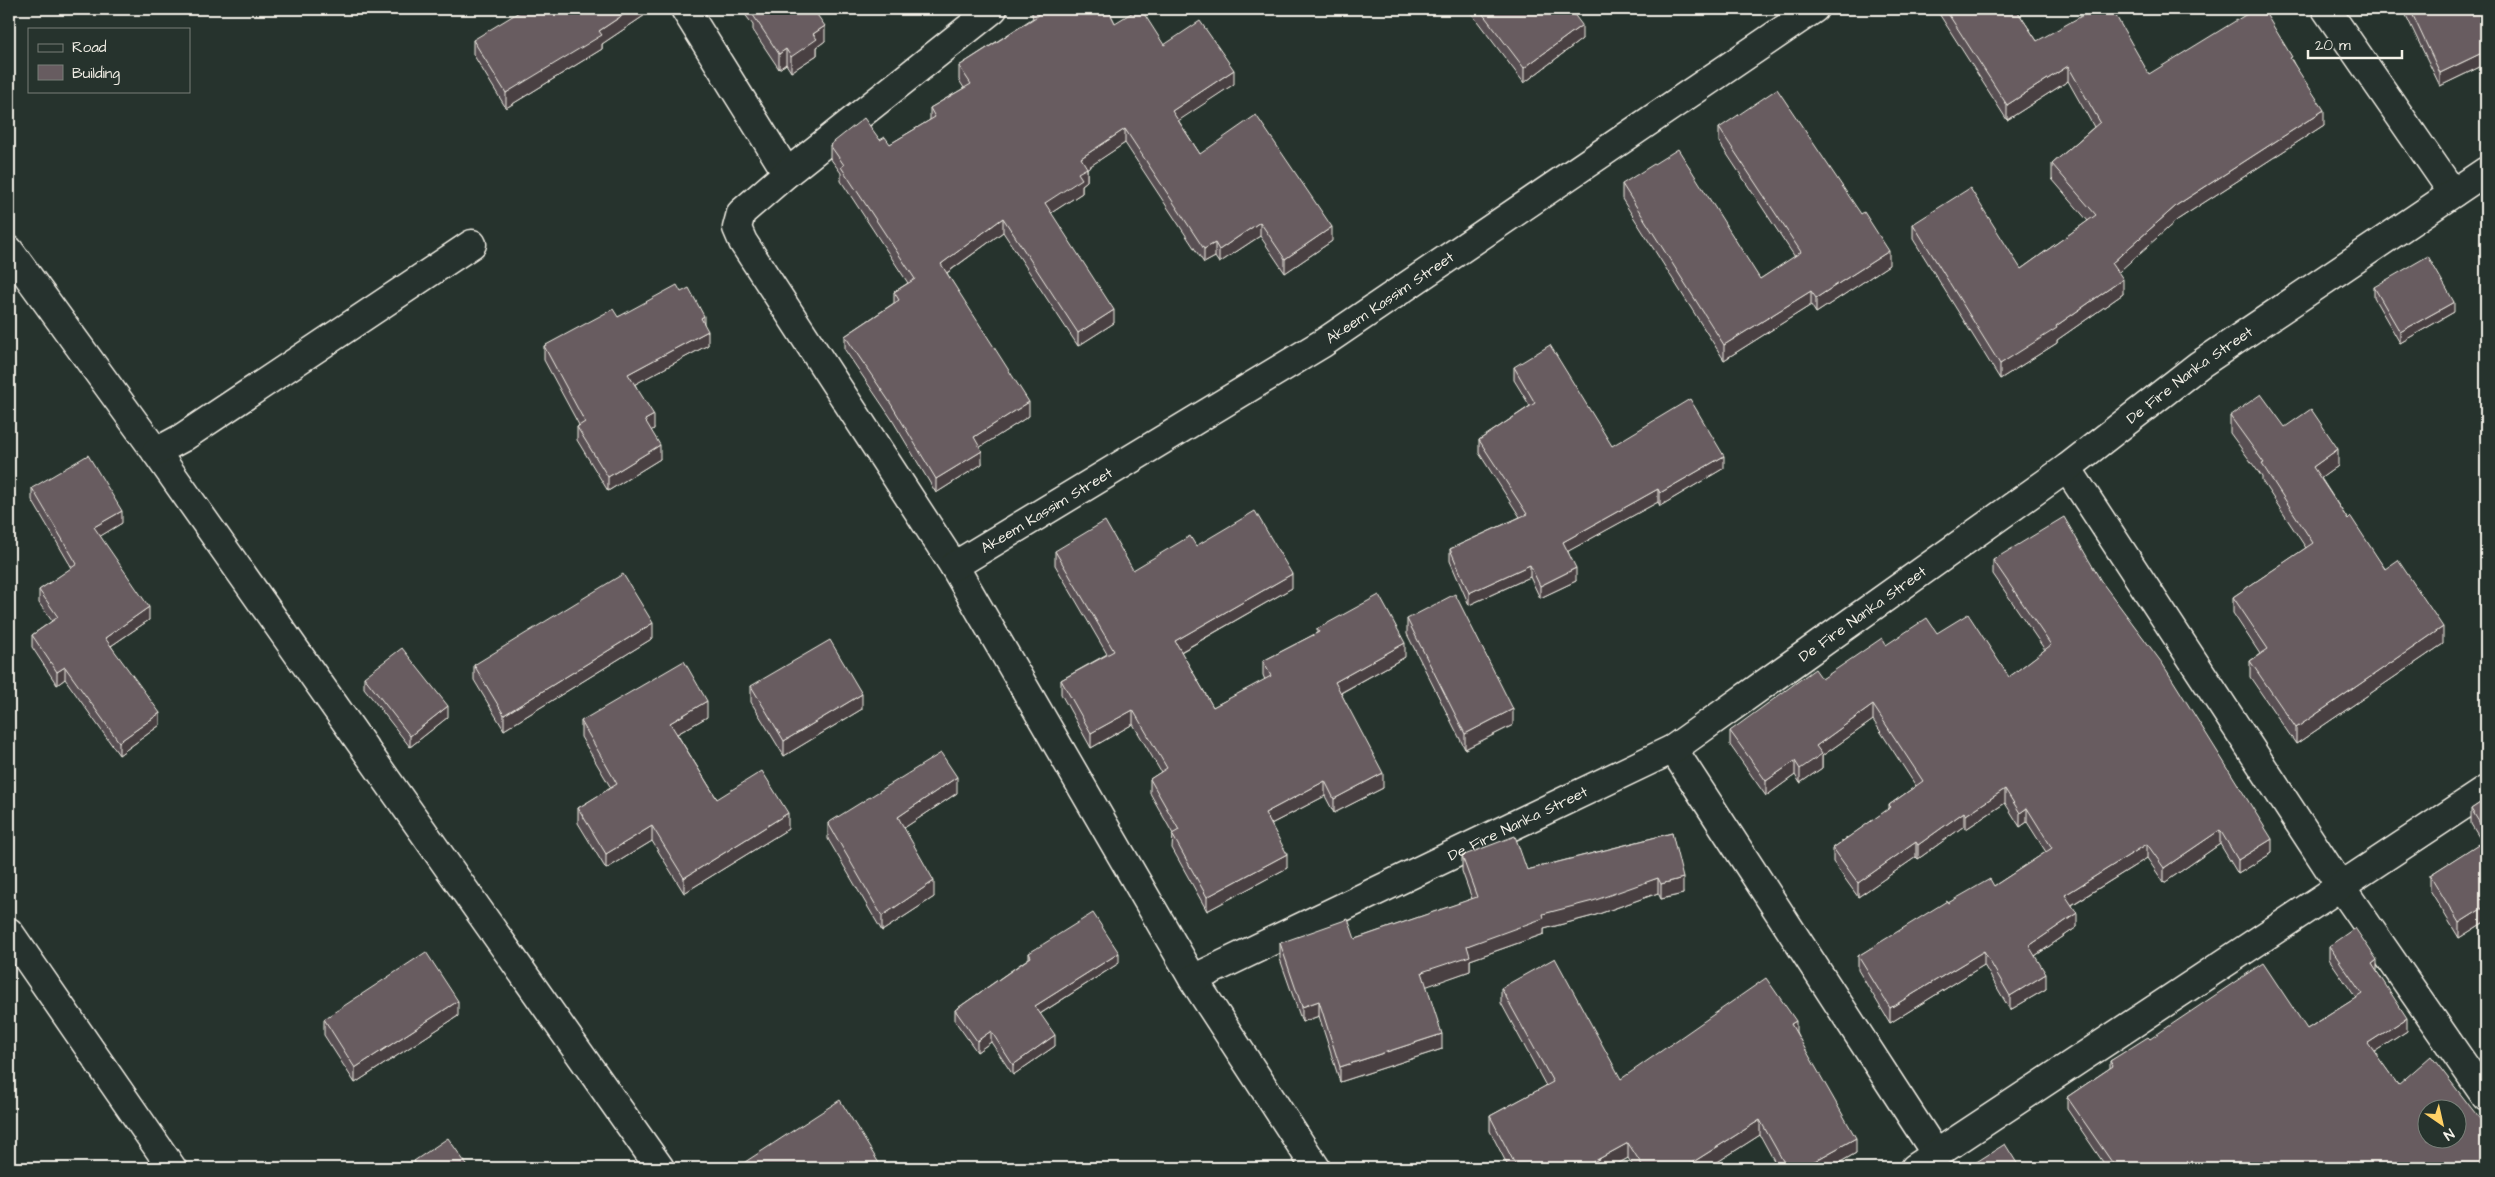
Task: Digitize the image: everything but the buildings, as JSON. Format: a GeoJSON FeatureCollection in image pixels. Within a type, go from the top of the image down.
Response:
{"type":"FeatureCollection","features":[{"type":"Feature","properties":{"kind":"street"},"geometry":{"type":"LineString","coordinates":[[685,9],[787,173]]}},
{"type":"Feature","properties":{"kind":"street"},"geometry":{"type":"LineString","coordinates":[[993,9],[787,173],[741,213],[737,228],[743,242],[954,566],[1193,979],[1316,1168]]}},
{"type":"Feature","properties":{"kind":"street","name":"Akeem Kassim Street"},"geometry":{"type":"LineString","coordinates":[[954,566],[1323,343],[1814,9]]}},
{"type":"Feature","properties":{"kind":"street"},"geometry":{"type":"LineString","coordinates":[[2326,9],[2453,193]]}},
{"type":"Feature","properties":{"kind":"street","name":"De Fire Nanka Street"},"geometry":{"type":"LineString","coordinates":[[1193,979],[1673,749],[2067,468],[2200,365],[2486,171]]}},
{"type":"Feature","properties":{"kind":"street"},"geometry":{"type":"LineString","coordinates":[[156,452],[190,432],[472,244]]}},
{"type":"Feature","properties":{"kind":"street"},"geometry":{"type":"LineString","coordinates":[[9,250],[156,452],[660,1168]]}},
{"type":"Feature","properties":{"kind":"street"},"geometry":{"type":"LineString","coordinates":[[2067,468],[2341,887],[2486,1097]]}},
{"type":"Feature","properties":{"kind":"street"},"geometry":{"type":"LineString","coordinates":[[1673,749],[1926,1161],[2486,790]]}},
{"type":"Feature","properties":{"kind":"street"},"geometry":{"type":"LineString","coordinates":[[9,932],[172,1168]]}}]}
